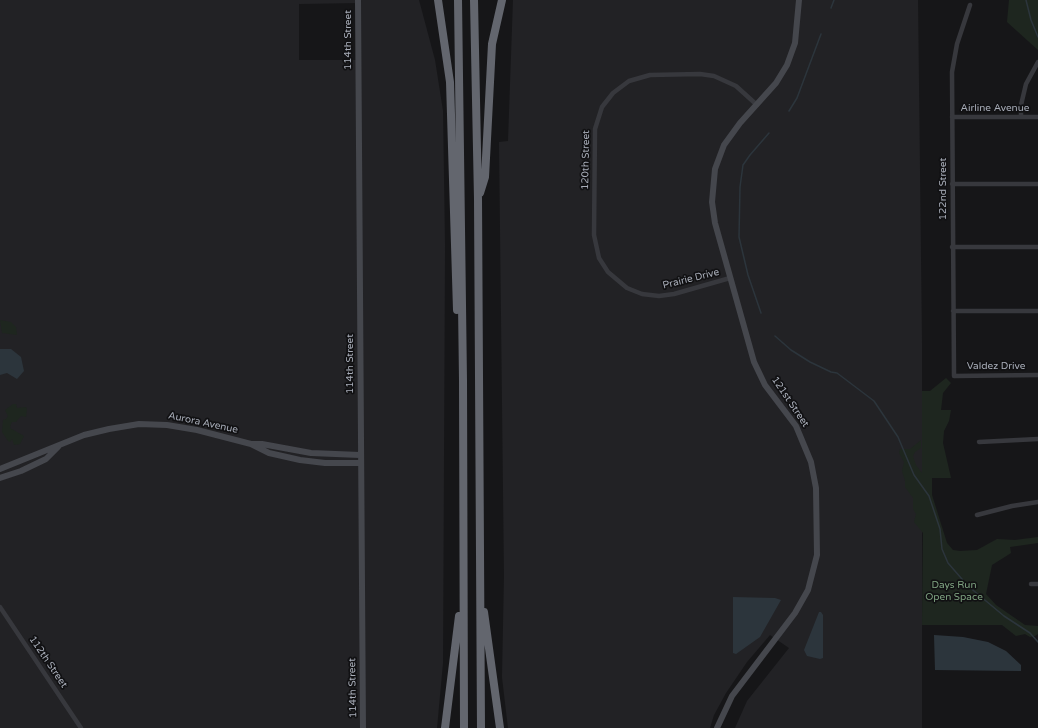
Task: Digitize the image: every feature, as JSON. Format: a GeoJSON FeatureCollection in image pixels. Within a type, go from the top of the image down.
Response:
{"type":"FeatureCollection","features":[{"type":"Feature","properties":{"kind":"highway"},"geometry":{"type":"LineString","coordinates":[[438,0],[450,82],[456,304],[463,380]]}},
{"type":"Feature","properties":{"kind":"highway"},"geometry":{"type":"LineString","coordinates":[[458,0],[463,380],[464,728]]}},
{"type":"Feature","properties":{"kind":"highway"},"geometry":{"type":"LineString","coordinates":[[474,0],[478,199],[481,728]]}},
{"type":"Feature","properties":{"kind":"highway"},"geometry":{"type":"LineString","coordinates":[[478,199],[485,177],[492,44],[502,0]]}},
{"type":"Feature","properties":{"kind":"highway"},"geometry":{"type":"LineString","coordinates":[[480,578],[500,728]]}},
{"type":"Feature","properties":{"kind":"highway"},"geometry":{"type":"LineString","coordinates":[[446,728],[464,580]]}},
{"type":"Feature","properties":{"kind":"street","name":"114th Street"},"geometry":{"type":"LineString","coordinates":[[358,0],[363,728]]}},
{"type":"Feature","properties":{"kind":"street","name":"121st Street"},"geometry":{"type":"LineString","coordinates":[[717,728],[732,696],[787,624],[808,590],[815,567],[817,544],[816,488],[811,462],[796,426],[772,396],[759,374],[750,349],[713,213],[712,180],[718,158],[733,131],[776,83],[787,65],[795,43],[799,0]]}},
{"type":"Feature","properties":{"kind":"street","name":"121st Street"},"geometry":{"type":"LineString","coordinates":[[798,17],[804,0]]}},
{"type":"Feature","properties":{"kind":"street","name":"122nd Street"},"geometry":{"type":"LineString","coordinates":[[954,376],[952,117],[954,58],[970,5]]}},
{"type":"Feature","properties":{"kind":"street"},"geometry":{"type":"LineString","coordinates":[[1021,117],[1022,100],[1026,84],[1038,62]]}},
{"type":"Feature","properties":{"kind":"street","name":"120th Street"},"geometry":{"type":"LineString","coordinates":[[594,235],[595,129],[599,114],[607,100],[624,84],[642,76],[658,74],[714,76],[736,86],[757,105]]}},
{"type":"Feature","properties":{"kind":"street","name":"Airline Avenue"},"geometry":{"type":"LineString","coordinates":[[952,117],[1038,117]]}},
{"type":"Feature","properties":{"kind":"street"},"geometry":{"type":"LineString","coordinates":[[952,184],[1038,184]]}},
{"type":"Feature","properties":{"kind":"street","name":"Prairie Drive"},"geometry":{"type":"LineString","coordinates":[[594,235],[599,258],[608,272],[620,284],[642,294],[668,295],[730,278]]}},
{"type":"Feature","properties":{"kind":"street"},"geometry":{"type":"LineString","coordinates":[[952,248],[1038,247]]}},
{"type":"Feature","properties":{"kind":"street"},"geometry":{"type":"LineString","coordinates":[[953,311],[1038,311]]}},
{"type":"Feature","properties":{"kind":"street","name":"Valdez Drive"},"geometry":{"type":"LineString","coordinates":[[954,376],[1038,375]]}},
{"type":"Feature","properties":{"kind":"street","name":"Aurora Avenue"},"geometry":{"type":"LineString","coordinates":[[0,469],[95,432],[139,424],[183,427],[251,444],[268,453],[300,460],[325,463],[360,463]]}},
{"type":"Feature","properties":{"kind":"street"},"geometry":{"type":"LineString","coordinates":[[979,442],[1038,439]]}},
{"type":"Feature","properties":{"kind":"street","name":"Aurora Avenue"},"geometry":{"type":"LineString","coordinates":[[251,444],[262,444],[311,453],[360,455]]}},
{"type":"Feature","properties":{"kind":"street","name":"Aurora Avenue"},"geometry":{"type":"LineString","coordinates":[[0,478],[21,471],[46,459],[58,447]]}},
{"type":"Feature","properties":{"kind":"street"},"geometry":{"type":"LineString","coordinates":[[977,515],[1012,506],[1038,502]]}},
{"type":"Feature","properties":{"kind":"street"},"geometry":{"type":"LineString","coordinates":[[1031,584],[1038,584]]}},
{"type":"Feature","properties":{"kind":"street","name":"112th Street"},"geometry":{"type":"LineString","coordinates":[[0,607],[82,728]]}},
{"type":"Feature","properties":{"kind":"shaded area"},"geometry":{"type":"Polygon","coordinates":[[[0,0],[419,0],[435,60],[443,111],[445,246],[443,663],[437,728],[0,728],[0,0]],[[358,3],[299,4],[299,60],[358,60],[358,3]]]}},
{"type":"Feature","properties":{"kind":"shaded area"},"geometry":{"type":"Polygon","coordinates":[[[513,0],[918,0],[922,343],[922,728],[735,728],[747,701],[789,648],[770,635],[747,662],[726,693],[714,715],[710,728],[508,728],[502,677],[504,576],[499,142],[508,141],[513,0]]]}},
{"type":"Feature","properties":{"kind":"shaded area"},"geometry":{"type":"Polygon","coordinates":[[[0,349],[11,349],[21,357],[24,371],[17,379],[7,373],[0,375],[0,349]]]}},
{"type":"Feature","properties":{"kind":"shaded area"},"geometry":{"type":"Polygon","coordinates":[[[733,597],[775,598],[781,600],[760,637],[736,654],[733,653],[733,597]]]}},
{"type":"Feature","properties":{"kind":"shaded area"},"geometry":{"type":"Polygon","coordinates":[[[819,612],[823,615],[823,658],[820,659],[807,656],[804,650],[819,612]]]}},
{"type":"Feature","properties":{"kind":"shaded area"},"geometry":{"type":"Polygon","coordinates":[[[934,635],[963,637],[988,642],[1006,651],[1021,665],[1021,671],[935,670],[934,635]]]}},
{"type":"Feature","properties":{"kind":"green space"},"geometry":{"type":"Polygon","coordinates":[[[1009,0],[1038,0],[1038,50],[1007,22],[1009,0]]]}},
{"type":"Feature","properties":{"kind":"green space"},"geometry":{"type":"Polygon","coordinates":[[[0,320],[11,322],[16,327],[17,335],[2,333],[0,320]]]}},
{"type":"Feature","properties":{"kind":"green space","name":"Days Run Open Space"},"geometry":{"type":"Polygon","coordinates":[[[946,378],[951,383],[943,393],[941,410],[951,410],[949,421],[944,431],[943,443],[951,478],[932,478],[932,495],[947,543],[953,550],[977,550],[997,539],[1015,540],[1038,537],[1038,543],[1010,547],[1011,553],[992,565],[986,594],[996,605],[1025,625],[1038,626],[1038,634],[1035,636],[1030,637],[1025,634],[1016,636],[1002,625],[922,625],[923,533],[914,522],[916,514],[913,509],[913,498],[905,487],[902,471],[904,462],[899,453],[900,449],[910,449],[921,440],[921,448],[915,452],[913,456],[916,465],[922,473],[922,391],[930,391],[946,378]]]}},
{"type":"Feature","properties":{"kind":"green space"},"geometry":{"type":"Polygon","coordinates":[[[13,404],[16,404],[17,408],[26,407],[27,409],[26,417],[21,416],[16,422],[12,422],[11,424],[10,428],[24,436],[20,444],[14,445],[12,439],[10,442],[8,441],[2,432],[3,420],[8,416],[5,410],[13,404]]]}},
{"type":"Feature","properties":{"kind":"waterway"},"geometry":{"type":"LineString","coordinates":[[831,8],[834,0]]}},
{"type":"Feature","properties":{"kind":"waterway"},"geometry":{"type":"LineString","coordinates":[[1026,0],[1031,20],[1038,37]]}},
{"type":"Feature","properties":{"kind":"waterway"},"geometry":{"type":"LineString","coordinates":[[789,111],[797,98],[821,34]]}},
{"type":"Feature","properties":{"kind":"waterway"},"geometry":{"type":"LineString","coordinates":[[761,313],[748,275],[739,237],[740,187],[743,165],[769,133]]}},
{"type":"Feature","properties":{"kind":"waterway"},"geometry":{"type":"LineString","coordinates":[[775,336],[791,350],[810,362],[831,372],[837,373],[874,401],[898,437],[914,475],[929,496],[940,529],[942,549],[948,563],[968,586],[1004,616],[1030,633],[1038,642]]}}]}
